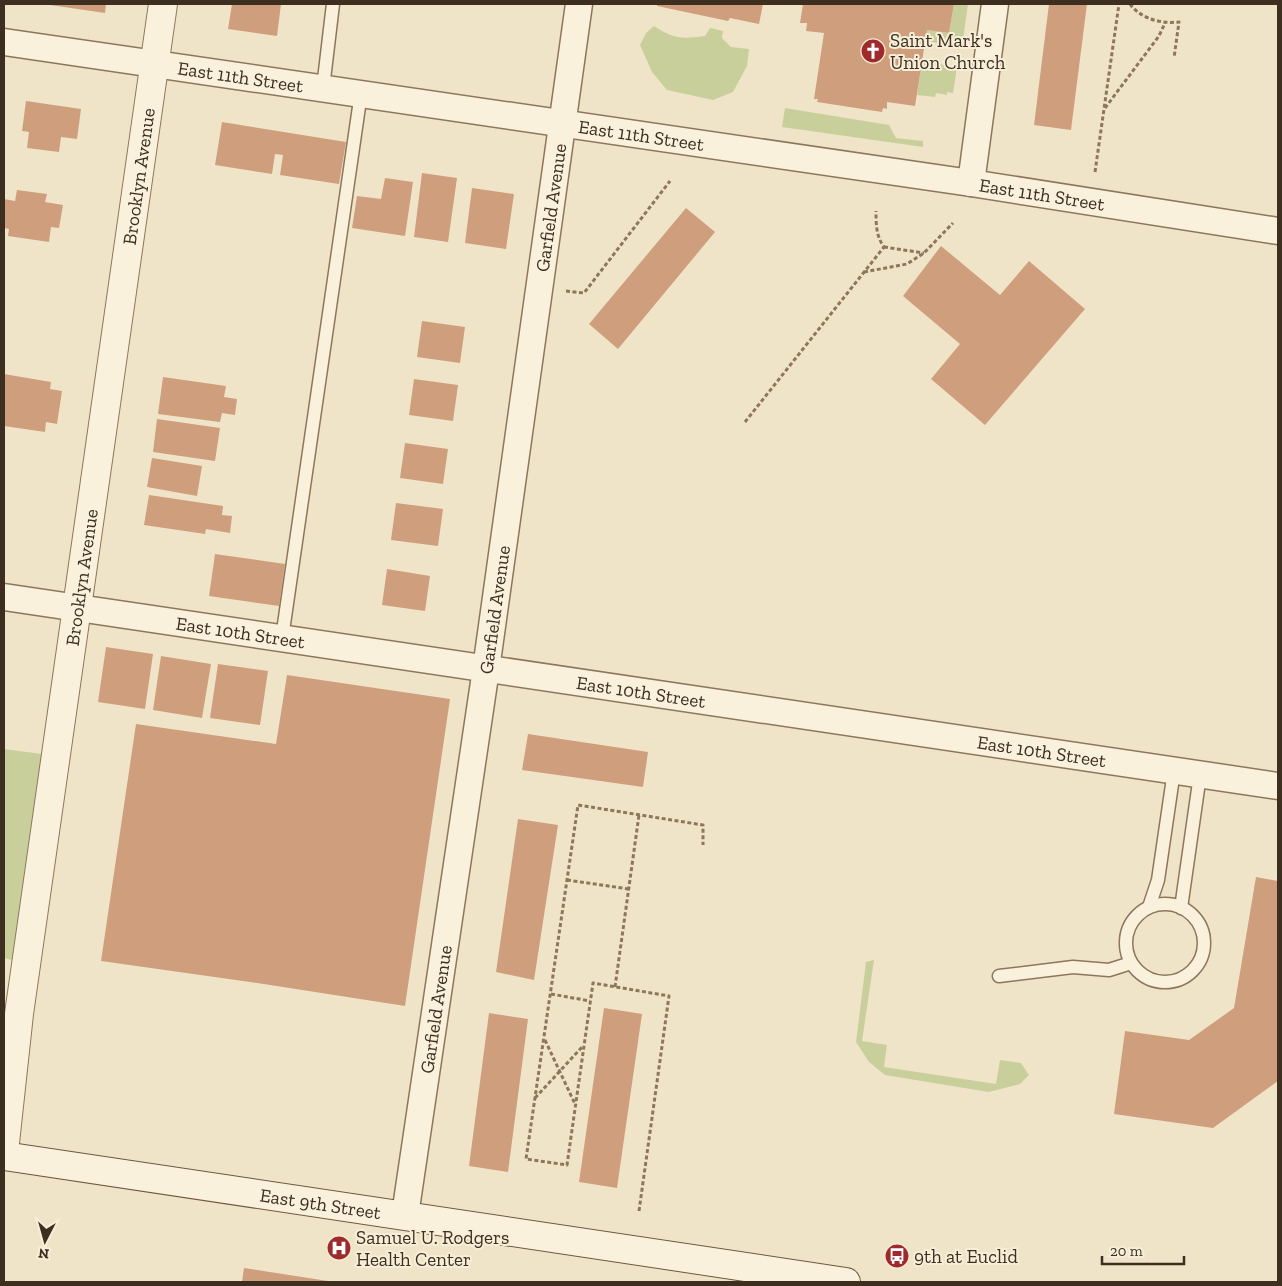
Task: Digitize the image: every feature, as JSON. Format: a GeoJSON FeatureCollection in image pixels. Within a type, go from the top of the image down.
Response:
{"type":"FeatureCollection","features":[{"type":"Feature","properties":{"kind":"street","name":"Brooklyn Avenue"},"geometry":{"type":"LineString","coordinates":[[4,1152],[19,1014],[163,4]]}},
{"type":"Feature","properties":{"kind":"street","name":"Garfield Avenue"},"geometry":{"type":"LineString","coordinates":[[406,1215],[486,669],[579,4]]}},
{"type":"Feature","properties":{"kind":"street"},"geometry":{"type":"LineString","coordinates":[[971,183],[995,4]]}},
{"type":"Feature","properties":{"kind":"street","name":"East 11th Street"},"geometry":{"type":"LineString","coordinates":[[4,42],[971,183],[1278,231]]}},
{"type":"Feature","properties":{"kind":"street","name":"East 10th Street"},"geometry":{"type":"LineString","coordinates":[[4,597],[1278,786]]}},
{"type":"Feature","properties":{"kind":"street","name":"East 9th Street"},"geometry":{"type":"LineString","coordinates":[[4,1156],[846,1282]]}},
{"type":"Feature","properties":{"kind":"lane"},"geometry":{"type":"LineString","coordinates":[[323,88],[334,4]]}},
{"type":"Feature","properties":{"kind":"lane"},"geometry":{"type":"LineString","coordinates":[[282,638],[361,93]]}},
{"type":"Feature","properties":{"kind":"lane"},"geometry":{"type":"LineString","coordinates":[[1149,907],[1158,880],[1174,771]]}},
{"type":"Feature","properties":{"kind":"lane"},"geometry":{"type":"LineString","coordinates":[[1181,908],[1200,775]]}},
{"type":"Feature","properties":{"kind":"lane"},"geometry":{"type":"LineString","coordinates":[[1168,904],[1181,908],[1197,920],[1203,933],[1205,943],[1202,956],[1196,968],[1183,978],[1170,982],[1156,981],[1140,973],[1131,963],[1126,943],[1128,930],[1138,915],[1149,907],[1168,904]]}},
{"type":"Feature","properties":{"kind":"lane"},"geometry":{"type":"LineString","coordinates":[[999,976],[1073,966],[1109,970],[1131,963]]}},
{"type":"Feature","properties":{"kind":"path"},"geometry":{"type":"LineString","coordinates":[[1095,172],[1119,4]]}},
{"type":"Feature","properties":{"kind":"path"},"geometry":{"type":"LineString","coordinates":[[1130,4],[1149,18],[1165,23],[1179,22],[1174,58]]}},
{"type":"Feature","properties":{"kind":"path"},"geometry":{"type":"LineString","coordinates":[[1104,110],[1159,36],[1165,23]]}},
{"type":"Feature","properties":{"kind":"path"},"geometry":{"type":"LineString","coordinates":[[566,291],[584,294],[670,181]]}},
{"type":"Feature","properties":{"kind":"path"},"geometry":{"type":"LineString","coordinates":[[876,212],[876,227],[879,239],[884,247],[924,253]]}},
{"type":"Feature","properties":{"kind":"path"},"geometry":{"type":"LineString","coordinates":[[864,272],[900,267],[907,264],[924,253],[953,223]]}},
{"type":"Feature","properties":{"kind":"path"},"geometry":{"type":"LineString","coordinates":[[745,422],[884,247]]}},
{"type":"Feature","properties":{"kind":"path"},"geometry":{"type":"LineString","coordinates":[[638,1211],[669,996],[593,983],[567,1165],[526,1159],[578,805],[703,825],[702,845]]}},
{"type":"Feature","properties":{"kind":"path"},"geometry":{"type":"LineString","coordinates":[[615,986],[639,815]]}},
{"type":"Feature","properties":{"kind":"path"},"geometry":{"type":"LineString","coordinates":[[567,880],[629,889]]}},
{"type":"Feature","properties":{"kind":"path"},"geometry":{"type":"LineString","coordinates":[[550,994],[590,1001]]}},
{"type":"Feature","properties":{"kind":"path"},"geometry":{"type":"LineString","coordinates":[[544,1038],[575,1105]]}},
{"type":"Feature","properties":{"kind":"path"},"geometry":{"type":"LineString","coordinates":[[535,1098],[584,1046]]}},
{"type":"Feature","properties":{"kind":"green space"},"geometry":{"type":"Polygon","coordinates":[[[954,4],[968,4],[962,47],[925,41],[927,30],[949,33],[954,4]]]}},
{"type":"Feature","properties":{"kind":"green space"},"geometry":{"type":"Polygon","coordinates":[[[654,26],[673,36],[684,38],[705,36],[710,28],[723,31],[722,38],[731,47],[749,49],[747,66],[733,92],[713,100],[667,90],[652,72],[640,45],[646,33],[654,26]]]}},
{"type":"Feature","properties":{"kind":"green space"},"geometry":{"type":"Polygon","coordinates":[[[922,61],[957,67],[953,93],[947,92],[947,95],[936,93],[935,97],[917,95],[922,61]]]}},
{"type":"Feature","properties":{"kind":"green space"},"geometry":{"type":"Polygon","coordinates":[[[785,108],[889,125],[896,138],[923,141],[923,147],[782,127],[785,108]]]}},
{"type":"Feature","properties":{"kind":"green space"},"geometry":{"type":"Polygon","coordinates":[[[4,749],[42,754],[12,960],[4,958],[4,749]]]}},
{"type":"Feature","properties":{"kind":"green space"},"geometry":{"type":"Polygon","coordinates":[[[874,960],[862,1041],[887,1045],[884,1067],[996,1084],[1000,1060],[1021,1063],[1029,1075],[1020,1084],[989,1092],[885,1075],[869,1062],[856,1042],[866,962],[874,960]]]}},
{"type":"Feature","properties":{"kind":"building"},"geometry":{"type":"Polygon","coordinates":[[[50,4],[106,4],[105,13],[50,4]]]}},
{"type":"Feature","properties":{"kind":"building"},"geometry":{"type":"Polygon","coordinates":[[[232,4],[281,4],[277,36],[228,29],[232,4]]]}},
{"type":"Feature","properties":{"kind":"building"},"geometry":{"type":"Polygon","coordinates":[[[657,4],[763,4],[759,24],[730,18],[728,21],[657,6],[657,4]]]}},
{"type":"Feature","properties":{"kind":"building","name":"Saint Mark's Union Church"},"geometry":{"type":"Polygon","coordinates":[[[803,4],[954,4],[949,33],[927,30],[915,106],[887,102],[887,109],[883,108],[882,112],[817,102],[818,99],[814,99],[824,33],[806,31],[807,23],[800,23],[803,4]]]}},
{"type":"Feature","properties":{"kind":"building"},"geometry":{"type":"Polygon","coordinates":[[[1049,4],[1087,4],[1071,130],[1034,125],[1049,4]]]}},
{"type":"Feature","properties":{"kind":"building"},"geometry":{"type":"Polygon","coordinates":[[[26,101],[81,109],[77,139],[61,137],[59,152],[27,148],[29,132],[22,131],[26,101]]]}},
{"type":"Feature","properties":{"kind":"building"},"geometry":{"type":"Polygon","coordinates":[[[222,122],[346,142],[339,184],[280,175],[283,155],[275,154],[272,174],[215,165],[222,122]]]}},
{"type":"Feature","properties":{"kind":"building"},"geometry":{"type":"Polygon","coordinates":[[[422,173],[457,178],[448,242],[414,237],[422,173]]]}},
{"type":"Feature","properties":{"kind":"building"},"geometry":{"type":"Polygon","coordinates":[[[385,178],[413,182],[405,236],[352,228],[357,196],[381,199],[385,178]]]}},
{"type":"Feature","properties":{"kind":"building"},"geometry":{"type":"Polygon","coordinates":[[[472,188],[514,194],[506,249],[465,243],[472,188]]]}},
{"type":"Feature","properties":{"kind":"building"},"geometry":{"type":"Polygon","coordinates":[[[17,190],[47,194],[45,202],[63,205],[59,228],[51,227],[49,242],[8,236],[9,229],[4,228],[4,199],[15,201],[17,190]]]}},
{"type":"Feature","properties":{"kind":"building"},"geometry":{"type":"Polygon","coordinates":[[[686,208],[715,232],[618,349],[589,324],[686,208]]]}},
{"type":"Feature","properties":{"kind":"building"},"geometry":{"type":"Polygon","coordinates":[[[941,246],[1000,295],[1029,261],[1085,309],[985,425],[931,379],[960,344],[903,296],[941,246]]]}},
{"type":"Feature","properties":{"kind":"building"},"geometry":{"type":"Polygon","coordinates":[[[422,321],[465,327],[460,363],[417,357],[422,321]]]}},
{"type":"Feature","properties":{"kind":"building"},"geometry":{"type":"Polygon","coordinates":[[[4,374],[51,382],[50,389],[62,391],[57,424],[46,422],[45,432],[4,426],[4,374]]]}},
{"type":"Feature","properties":{"kind":"building"},"geometry":{"type":"Polygon","coordinates":[[[163,377],[226,386],[224,397],[237,399],[235,415],[222,413],[220,422],[158,414],[163,377]]]}},
{"type":"Feature","properties":{"kind":"building"},"geometry":{"type":"Polygon","coordinates":[[[414,379],[458,385],[453,421],[409,415],[414,379]]]}},
{"type":"Feature","properties":{"kind":"building"},"geometry":{"type":"Polygon","coordinates":[[[157,419],[220,428],[215,461],[153,452],[157,419]]]}},
{"type":"Feature","properties":{"kind":"building"},"geometry":{"type":"Polygon","coordinates":[[[405,443],[448,449],[443,484],[400,478],[405,443]]]}},
{"type":"Feature","properties":{"kind":"building"},"geometry":{"type":"Polygon","coordinates":[[[152,458],[202,466],[197,496],[147,487],[152,458]]]}},
{"type":"Feature","properties":{"kind":"building"},"geometry":{"type":"Polygon","coordinates":[[[149,495],[223,506],[222,515],[232,516],[230,533],[206,529],[205,534],[144,525],[149,495]]]}},
{"type":"Feature","properties":{"kind":"building"},"geometry":{"type":"Polygon","coordinates":[[[396,503],[443,509],[438,546],[391,540],[396,503]]]}},
{"type":"Feature","properties":{"kind":"building"},"geometry":{"type":"Polygon","coordinates":[[[215,554],[285,564],[279,606],[209,596],[215,554]]]}},
{"type":"Feature","properties":{"kind":"building"},"geometry":{"type":"Polygon","coordinates":[[[387,569],[430,576],[425,611],[382,605],[387,569]]]}},
{"type":"Feature","properties":{"kind":"building"},"geometry":{"type":"Polygon","coordinates":[[[106,647],[153,654],[145,709],[98,702],[106,647]]]}},
{"type":"Feature","properties":{"kind":"building"},"geometry":{"type":"Polygon","coordinates":[[[161,656],[211,664],[202,718],[153,710],[161,656]]]}},
{"type":"Feature","properties":{"kind":"building"},"geometry":{"type":"Polygon","coordinates":[[[218,664],[268,671],[260,725],[210,718],[218,664]]]}},
{"type":"Feature","properties":{"kind":"building"},"geometry":{"type":"Polygon","coordinates":[[[287,675],[450,699],[405,1006],[101,961],[136,724],[276,744],[287,675]]]}},
{"type":"Feature","properties":{"kind":"building"},"geometry":{"type":"Polygon","coordinates":[[[528,734],[648,752],[643,787],[522,770],[528,734]]]}},
{"type":"Feature","properties":{"kind":"building"},"geometry":{"type":"Polygon","coordinates":[[[518,819],[558,825],[534,980],[496,972],[518,819]]]}},
{"type":"Feature","properties":{"kind":"building"},"geometry":{"type":"Polygon","coordinates":[[[1256,877],[1278,881],[1278,1081],[1213,1128],[1114,1114],[1125,1031],[1189,1040],[1234,1008],[1256,877]]]}},
{"type":"Feature","properties":{"kind":"building"},"geometry":{"type":"Polygon","coordinates":[[[604,1008],[642,1014],[617,1188],[579,1182],[604,1008]]]}},
{"type":"Feature","properties":{"kind":"building"},"geometry":{"type":"Polygon","coordinates":[[[489,1013],[528,1019],[508,1172],[469,1166],[489,1013]]]}},
{"type":"Feature","properties":{"kind":"building"},"geometry":{"type":"Polygon","coordinates":[[[244,1268],[328,1281],[328,1282],[242,1282],[244,1268]]]}},
{"type":"Feature","properties":{"kind":"place","name":"Saint Mark's Union Church"},"geometry":{"type":"Point","coordinates":[873,51]}},
{"type":"Feature","properties":{"kind":"place","name":"Samuel U. Rodgers Health Center"},"geometry":{"type":"Point","coordinates":[339,1248]}},
{"type":"Feature","properties":{"kind":"place","name":"9th at Euclid"},"geometry":{"type":"Point","coordinates":[897,1256]}}]}
